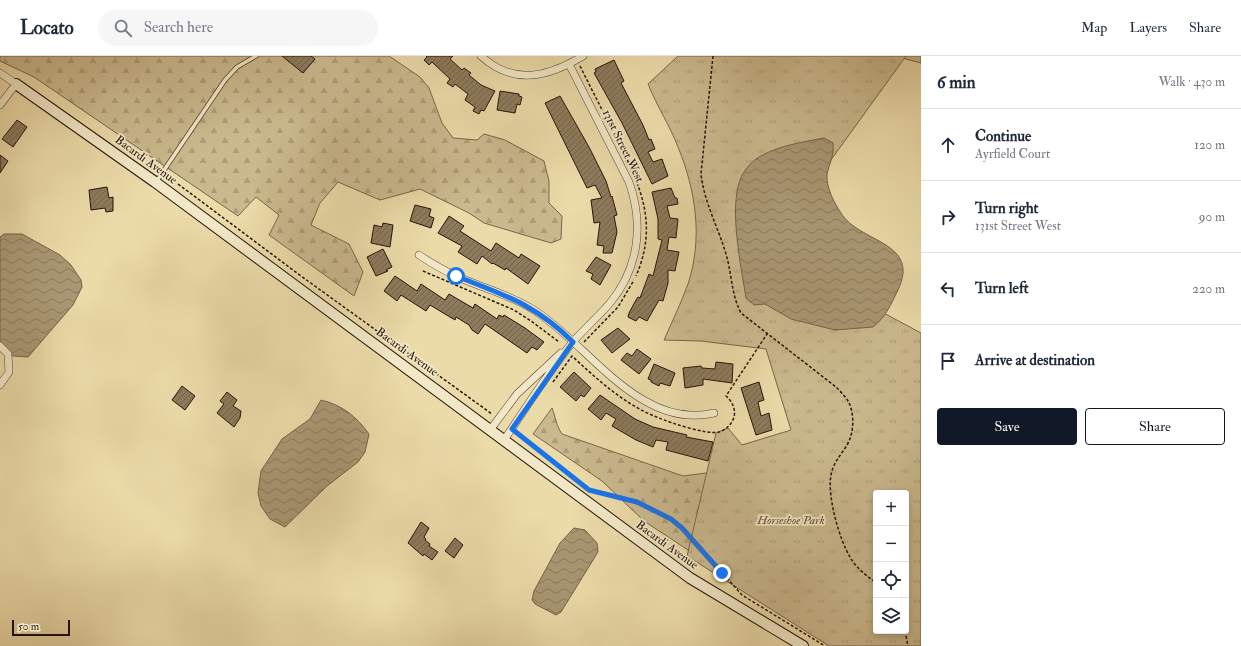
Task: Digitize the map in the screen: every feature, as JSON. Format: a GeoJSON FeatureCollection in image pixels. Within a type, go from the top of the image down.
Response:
{"type":"FeatureCollection","features":[{"type":"Feature","properties":{"kind":"street"},"geometry":{"type":"LineString","coordinates":[[480,56],[491,64],[505,71],[527,76],[549,73],[582,56]]}},
{"type":"Feature","properties":{"kind":"street","name":"131st Street West"},"geometry":{"type":"LineString","coordinates":[[504,440],[573,342],[610,303],[622,286],[633,260],[637,240],[638,221],[635,201],[629,182],[569,64]]}},
{"type":"Feature","properties":{"kind":"street","name":"Bacardi Avenue"},"geometry":{"type":"LineString","coordinates":[[0,73],[155,182],[690,578],[803,646]]}},
{"type":"Feature","properties":{"kind":"street"},"geometry":{"type":"LineString","coordinates":[[0,105],[16,84]]}},
{"type":"Feature","properties":{"kind":"street"},"geometry":{"type":"LineString","coordinates":[[418,255],[456,276],[496,291],[522,303],[545,318],[613,379],[644,400],[667,410],[698,417],[714,413]]}},
{"type":"Feature","properties":{"kind":"street"},"geometry":{"type":"LineString","coordinates":[[490,430],[510,403],[533,378],[573,342]]}},
{"type":"Feature","properties":{"kind":"street"},"geometry":{"type":"LineString","coordinates":[[0,346],[8,354],[9,372],[0,385]]}},
{"type":"Feature","properties":{"kind":"lane"},"geometry":{"type":"LineString","coordinates":[[155,182],[225,80],[237,67],[256,56]]}},
{"type":"Feature","properties":{"kind":"path"},"geometry":{"type":"LineString","coordinates":[[713,56],[701,174],[703,189],[726,255],[735,301],[742,313],[836,387],[848,401],[853,417],[852,432],[848,443],[831,473],[829,487],[832,504],[850,558],[859,570],[873,581]]}},
{"type":"Feature","properties":{"kind":"path"},"geometry":{"type":"LineString","coordinates":[[580,65],[637,180],[643,202],[646,222],[644,250],[639,268],[631,286],[618,307],[584,342]]}},
{"type":"Feature","properties":{"kind":"path"},"geometry":{"type":"LineString","coordinates":[[162,172],[301,276],[498,419]]}},
{"type":"Feature","properties":{"kind":"path"},"geometry":{"type":"LineString","coordinates":[[422,271],[514,310],[559,342]]}},
{"type":"Feature","properties":{"kind":"path"},"geometry":{"type":"LineString","coordinates":[[726,396],[767,334]]}},
{"type":"Feature","properties":{"kind":"path"},"geometry":{"type":"LineString","coordinates":[[512,429],[589,490],[637,502],[671,519],[682,528],[742,595],[825,646]]}},
{"type":"Feature","properties":{"kind":"path"},"geometry":{"type":"LineString","coordinates":[[906,634],[908,646]]}},
{"type":"Feature","properties":{"kind":"green space"},"geometry":{"type":"Polygon","coordinates":[[[0,56],[389,56],[420,77],[429,88],[442,123],[453,138],[477,140],[484,134],[505,140],[544,161],[549,181],[549,203],[562,216],[561,239],[551,243],[484,223],[469,213],[420,189],[380,200],[338,182],[320,203],[311,225],[349,244],[363,272],[354,296],[269,235],[279,215],[256,197],[238,216],[34,77],[0,61],[0,56]]]}},
{"type":"Feature","properties":{"kind":"green space","name":"Horseshoe Park"},"geometry":{"type":"Polygon","coordinates":[[[678,56],[906,56],[766,250],[921,333],[921,646],[829,646],[687,556],[716,433],[728,428],[742,445],[791,430],[766,349],[701,341],[664,340],[688,284],[693,267],[696,232],[693,198],[689,180],[675,139],[648,84],[678,56]]]}},
{"type":"Feature","properties":{"kind":"green space"},"geometry":{"type":"Polygon","coordinates":[[[897,56],[921,56],[921,63],[898,57],[897,56]]]}},
{"type":"Feature","properties":{"kind":"green space"},"geometry":{"type":"Polygon","coordinates":[[[552,408],[562,434],[683,476],[706,473],[737,462],[688,550],[644,521],[602,481],[533,434],[552,408]]]}},
{"type":"Feature","properties":{"kind":"water"},"geometry":{"type":"Polygon","coordinates":[[[824,138],[833,143],[833,154],[828,170],[827,181],[832,198],[841,213],[850,223],[861,231],[885,244],[895,252],[901,262],[903,274],[898,290],[885,315],[873,327],[835,330],[791,319],[765,304],[754,305],[746,298],[739,255],[736,222],[737,192],[741,177],[750,164],[766,153],[790,145],[824,138]]]}},
{"type":"Feature","properties":{"kind":"water"},"geometry":{"type":"Polygon","coordinates":[[[4,234],[22,234],[60,255],[71,265],[81,280],[82,287],[73,305],[28,357],[13,356],[0,345],[0,237],[4,234]]]}},
{"type":"Feature","properties":{"kind":"water"},"geometry":{"type":"Polygon","coordinates":[[[321,400],[342,408],[359,422],[369,434],[365,452],[358,462],[327,486],[285,527],[270,519],[261,506],[258,493],[261,471],[282,439],[310,419],[321,400]]]}},
{"type":"Feature","properties":{"kind":"water"},"geometry":{"type":"Polygon","coordinates":[[[574,528],[585,530],[597,543],[598,552],[561,612],[556,615],[535,604],[532,600],[534,591],[560,543],[574,528]]]}},
{"type":"Feature","properties":{"kind":"building"},"geometry":{"type":"Polygon","coordinates":[[[282,56],[311,56],[315,59],[303,73],[282,56]]]}},
{"type":"Feature","properties":{"kind":"building"},"geometry":{"type":"Polygon","coordinates":[[[426,56],[453,56],[450,59],[462,70],[464,68],[471,73],[469,75],[481,85],[495,91],[484,111],[481,110],[479,114],[473,111],[475,107],[465,100],[468,94],[455,84],[453,87],[447,83],[450,79],[432,62],[429,65],[424,60],[427,57],[426,56]]]}},
{"type":"Feature","properties":{"kind":"building"},"geometry":{"type":"Polygon","coordinates":[[[614,60],[624,81],[621,83],[643,125],[649,140],[651,139],[655,149],[648,152],[653,162],[662,159],[668,176],[652,184],[622,123],[594,73],[596,72],[595,69],[614,60]]]}},
{"type":"Feature","properties":{"kind":"building"},"geometry":{"type":"Polygon","coordinates":[[[500,91],[519,94],[519,96],[522,97],[520,105],[517,104],[515,113],[497,110],[500,91]]]}},
{"type":"Feature","properties":{"kind":"building"},"geometry":{"type":"Polygon","coordinates":[[[560,96],[589,147],[606,181],[611,197],[612,196],[617,215],[614,216],[617,232],[612,253],[603,253],[604,246],[597,245],[600,222],[594,223],[591,200],[602,198],[595,185],[587,188],[545,103],[560,96]]]}},
{"type":"Feature","properties":{"kind":"building"},"geometry":{"type":"Polygon","coordinates":[[[17,120],[27,127],[13,147],[2,139],[17,120]]]}},
{"type":"Feature","properties":{"kind":"building"},"geometry":{"type":"Polygon","coordinates":[[[0,155],[8,161],[0,173],[0,155]]]}},
{"type":"Feature","properties":{"kind":"building"},"geometry":{"type":"Polygon","coordinates":[[[107,187],[109,198],[113,197],[113,211],[106,212],[105,208],[91,210],[89,190],[107,187]]]}},
{"type":"Feature","properties":{"kind":"building"},"geometry":{"type":"Polygon","coordinates":[[[671,188],[675,198],[677,198],[678,204],[667,206],[670,218],[678,219],[676,238],[669,237],[667,250],[679,252],[675,271],[668,270],[668,283],[663,301],[659,300],[647,321],[639,317],[636,321],[628,317],[629,313],[638,297],[640,298],[649,274],[653,276],[662,240],[658,239],[658,219],[652,192],[671,188]]]}},
{"type":"Feature","properties":{"kind":"building"},"geometry":{"type":"Polygon","coordinates":[[[415,205],[431,209],[429,216],[434,218],[431,228],[410,221],[415,205]]]}},
{"type":"Feature","properties":{"kind":"building"},"geometry":{"type":"Polygon","coordinates":[[[449,216],[464,226],[460,231],[491,251],[496,243],[519,258],[521,254],[540,266],[528,284],[506,268],[505,270],[493,263],[492,264],[482,256],[477,264],[458,252],[462,246],[438,233],[449,216]]]}},
{"type":"Feature","properties":{"kind":"building"},"geometry":{"type":"Polygon","coordinates":[[[383,223],[393,225],[390,247],[371,243],[374,225],[382,227],[383,223]]]}},
{"type":"Feature","properties":{"kind":"building"},"geometry":{"type":"Polygon","coordinates":[[[383,249],[392,267],[386,270],[388,271],[376,276],[367,257],[383,249]]]}},
{"type":"Feature","properties":{"kind":"building"},"geometry":{"type":"Polygon","coordinates":[[[596,257],[611,265],[600,285],[591,279],[593,274],[586,271],[596,257]]]}},
{"type":"Feature","properties":{"kind":"building"},"geometry":{"type":"Polygon","coordinates":[[[395,276],[417,291],[421,284],[445,300],[449,294],[473,308],[475,304],[497,319],[499,315],[503,317],[504,315],[544,342],[537,350],[532,347],[527,353],[485,324],[478,334],[472,330],[469,325],[456,317],[455,320],[430,305],[426,311],[401,295],[397,301],[384,291],[395,276]]]}},
{"type":"Feature","properties":{"kind":"building"},"geometry":{"type":"Polygon","coordinates":[[[618,328],[630,339],[612,353],[601,340],[618,328]]]}},
{"type":"Feature","properties":{"kind":"building"},"geometry":{"type":"Polygon","coordinates":[[[637,349],[651,359],[639,374],[621,360],[627,353],[632,356],[637,349]]]}},
{"type":"Feature","properties":{"kind":"building"},"geometry":{"type":"Polygon","coordinates":[[[716,362],[733,364],[732,383],[703,379],[703,385],[685,388],[683,368],[701,366],[702,368],[715,369],[716,362]]]}},
{"type":"Feature","properties":{"kind":"building"},"geometry":{"type":"Polygon","coordinates":[[[654,364],[675,373],[670,386],[660,383],[659,386],[648,379],[654,364]]]}},
{"type":"Feature","properties":{"kind":"building"},"geometry":{"type":"Polygon","coordinates":[[[574,372],[591,388],[584,397],[581,395],[576,401],[560,387],[574,372]]]}},
{"type":"Feature","properties":{"kind":"building"},"geometry":{"type":"Polygon","coordinates":[[[759,382],[764,400],[758,402],[761,416],[769,413],[772,430],[756,435],[741,388],[759,382]]]}},
{"type":"Feature","properties":{"kind":"building"},"geometry":{"type":"Polygon","coordinates":[[[182,386],[195,396],[185,410],[172,400],[182,386]]]}},
{"type":"Feature","properties":{"kind":"building"},"geometry":{"type":"Polygon","coordinates":[[[227,392],[237,400],[233,406],[241,411],[240,418],[234,427],[217,413],[224,404],[220,401],[227,392]]]}},
{"type":"Feature","properties":{"kind":"building"},"geometry":{"type":"Polygon","coordinates":[[[600,395],[635,419],[653,427],[687,435],[686,437],[713,442],[708,461],[666,450],[668,442],[656,440],[653,447],[636,440],[612,426],[616,419],[606,413],[601,420],[588,409],[600,395]]]}},
{"type":"Feature","properties":{"kind":"building"},"geometry":{"type":"Polygon","coordinates":[[[421,522],[429,528],[424,537],[426,539],[425,540],[430,544],[429,546],[438,552],[432,560],[424,554],[423,556],[408,543],[421,522]]]}},
{"type":"Feature","properties":{"kind":"building"},"geometry":{"type":"Polygon","coordinates":[[[455,538],[463,545],[454,558],[445,551],[455,538]]]}},
{"type":"Feature","properties":{"kind":"route"},"geometry":{"type":"LineString","coordinates":[[456,276],[509,296],[522,303],[556,326],[573,342],[512,429],[589,490],[637,502],[671,519],[682,528],[722,573]]}}]}
